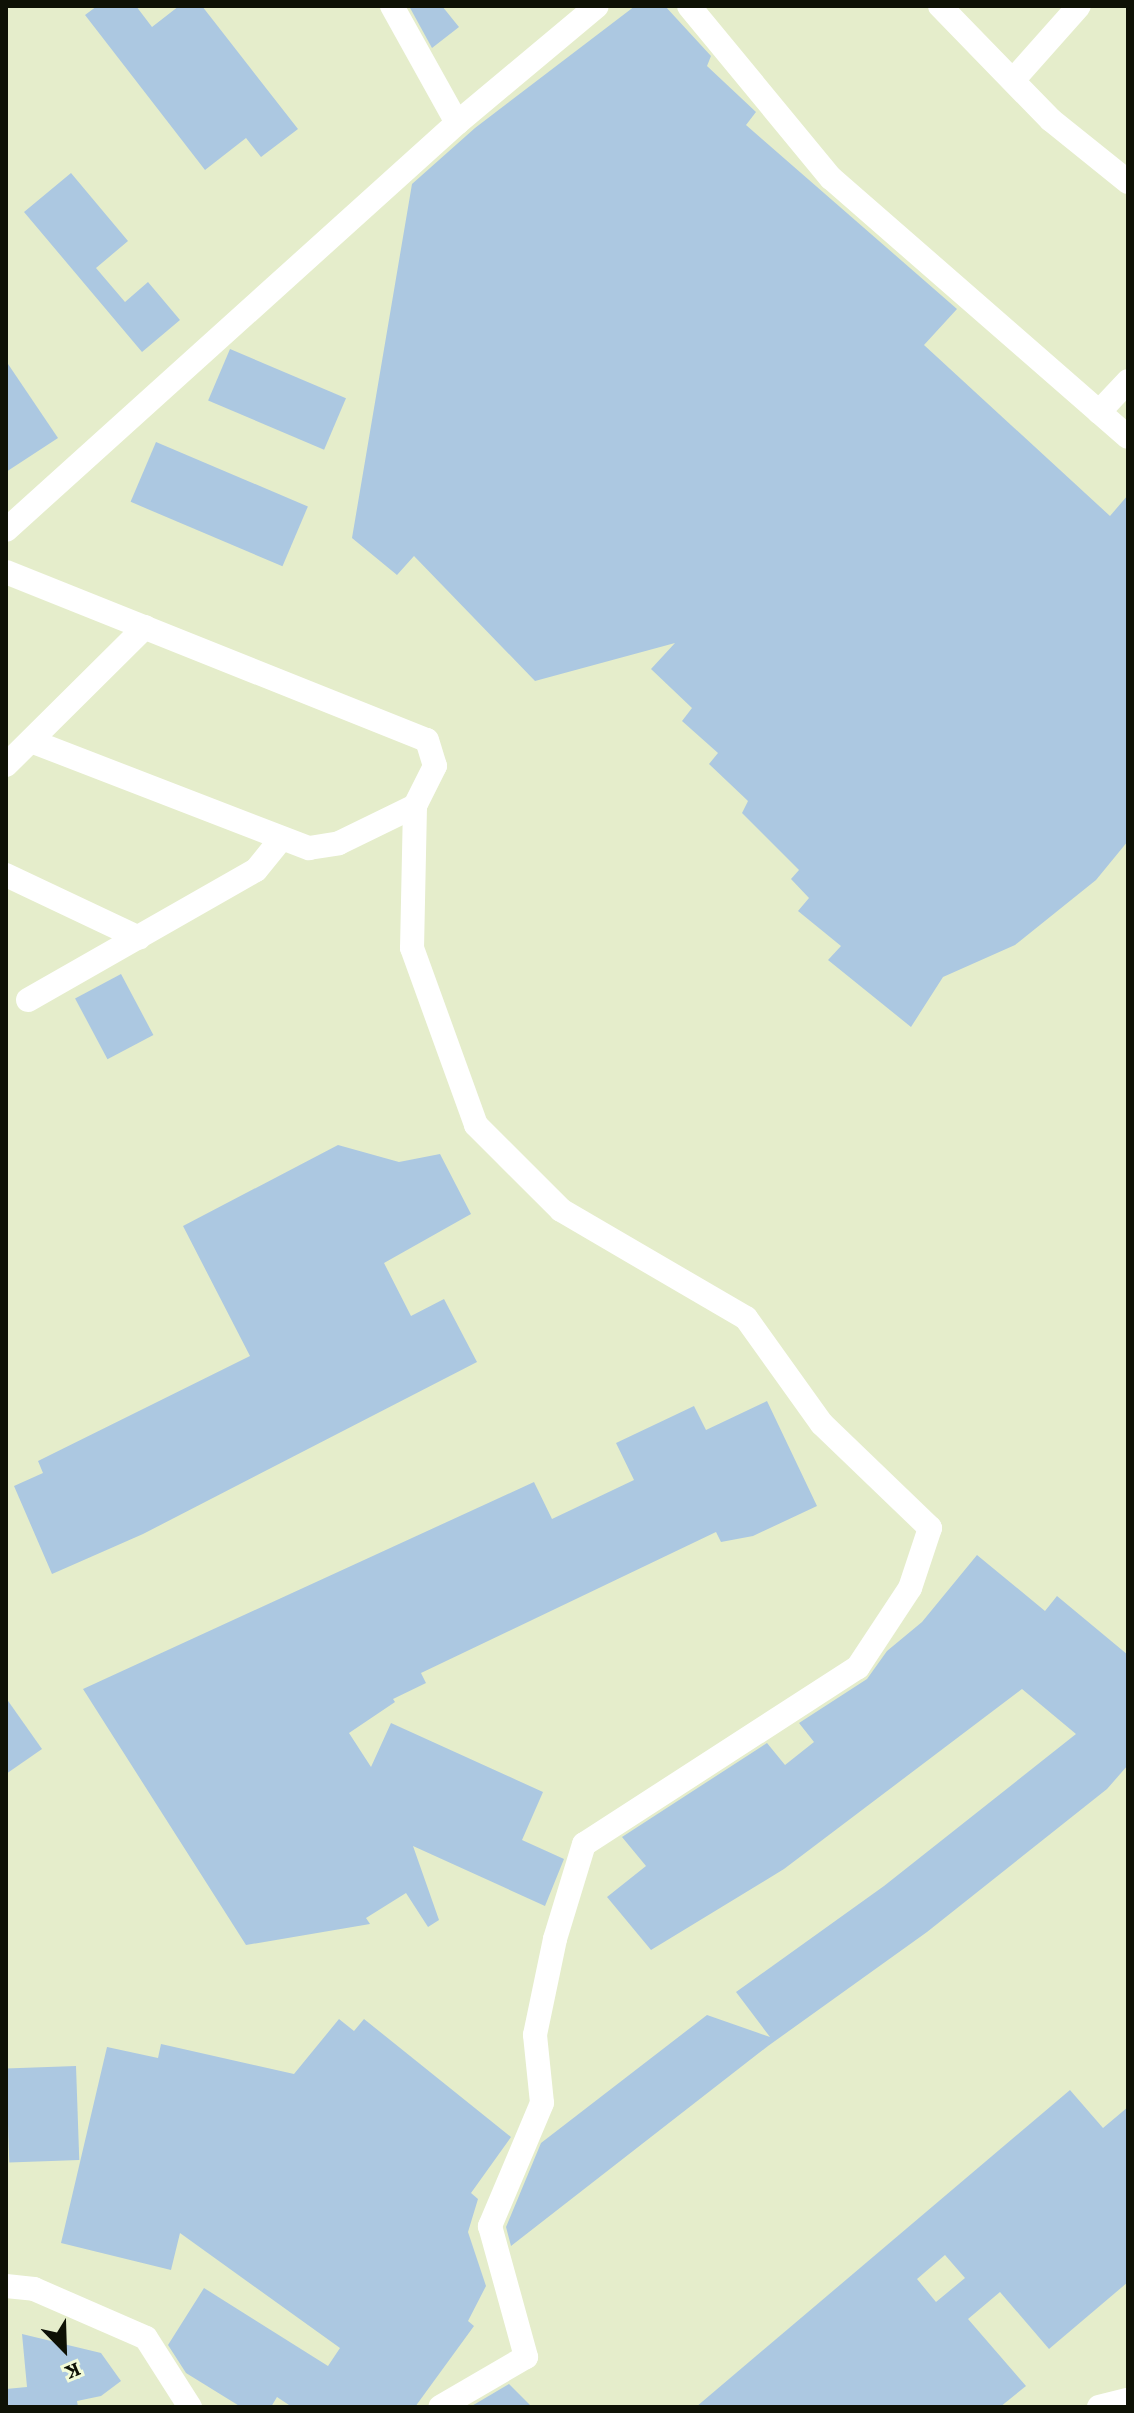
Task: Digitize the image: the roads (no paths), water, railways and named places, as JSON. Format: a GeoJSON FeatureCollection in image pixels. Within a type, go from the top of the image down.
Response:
{"type":"FeatureCollection","features":[{"type":"Feature","properties":{"kind":"street"},"geometry":{"type":"LineString","coordinates":[[392,6],[457,123]]}},
{"type":"Feature","properties":{"kind":"street"},"geometry":{"type":"LineString","coordinates":[[6,530],[457,123],[597,6]]}},
{"type":"Feature","properties":{"kind":"street"},"geometry":{"type":"LineString","coordinates":[[689,6],[831,178],[1128,437]]}},
{"type":"Feature","properties":{"kind":"street"},"geometry":{"type":"LineString","coordinates":[[940,6],[1015,78],[1051,120],[1128,182]]}},
{"type":"Feature","properties":{"kind":"street"},"geometry":{"type":"LineString","coordinates":[[1015,78],[1079,6]]}},
{"type":"Feature","properties":{"kind":"street"},"geometry":{"type":"LineString","coordinates":[[1099,412],[1128,381]]}},
{"type":"Feature","properties":{"kind":"street"},"geometry":{"type":"LineString","coordinates":[[6,572],[427,740],[435,766],[415,806],[412,948],[476,1125],[561,1210],[746,1318],[822,1424],[930,1528],[910,1588],[858,1667],[584,1844],[555,1939],[535,2035],[542,2103],[490,2226],[526,2357],[440,2407]]}},
{"type":"Feature","properties":{"kind":"street"},"geometry":{"type":"LineString","coordinates":[[6,765],[145,627]]}},
{"type":"Feature","properties":{"kind":"street"},"geometry":{"type":"LineString","coordinates":[[31,741],[309,848],[329,847],[415,806]]}},
{"type":"Feature","properties":{"kind":"street"},"geometry":{"type":"LineString","coordinates":[[28,1000],[256,870],[281,839]]}},
{"type":"Feature","properties":{"kind":"street"},"geometry":{"type":"LineString","coordinates":[[6,875],[139,938]]}},
{"type":"Feature","properties":{"kind":"street"},"geometry":{"type":"LineString","coordinates":[[6,2286],[34,2289],[146,2338],[190,2407]]}},
{"type":"Feature","properties":{"kind":"street"},"geometry":{"type":"LineString","coordinates":[[1099,2407],[1128,2400]]}}]}
